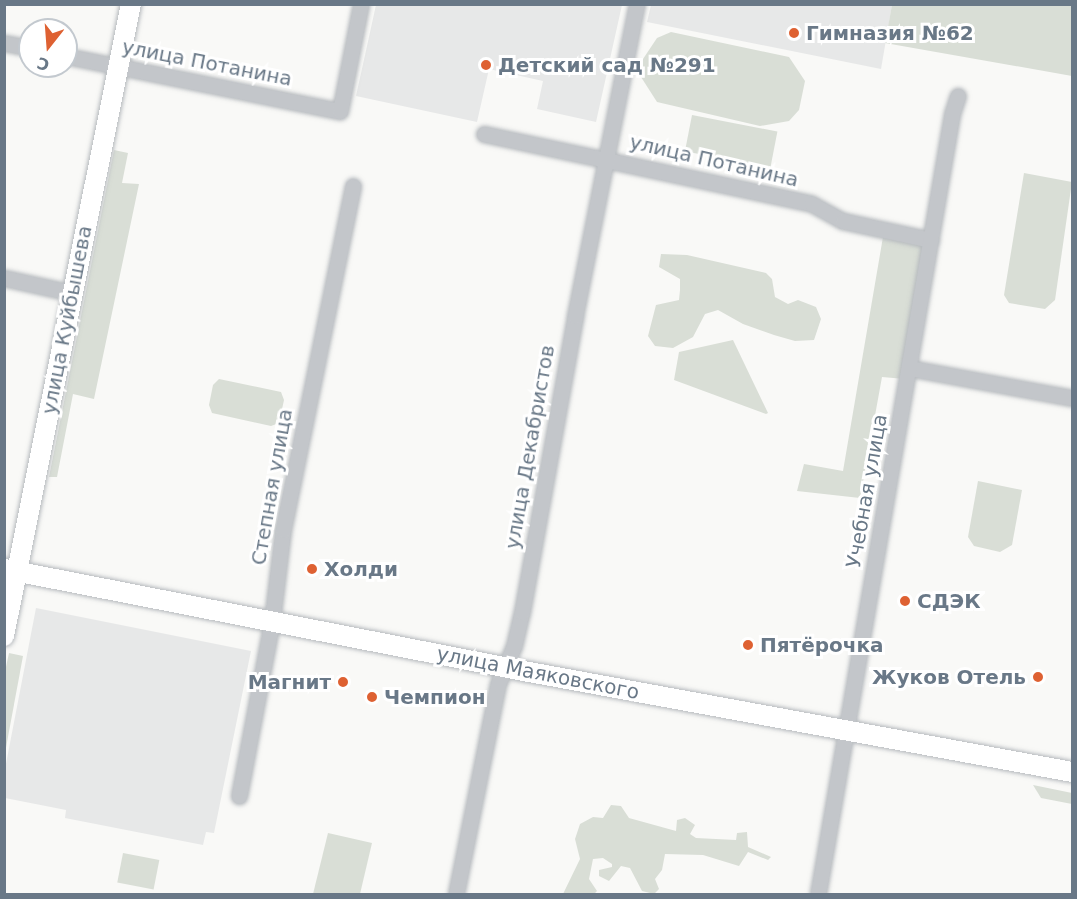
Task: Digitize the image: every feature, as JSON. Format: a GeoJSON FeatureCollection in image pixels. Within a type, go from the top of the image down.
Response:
{"type":"FeatureCollection","features":[{"type":"Feature","properties":{"kind":"main road","name":"улица Куйбышева"},"geometry":{"type":"LineString","coordinates":[[4,636],[11,570],[132,4]]}},
{"type":"Feature","properties":{"kind":"main road","name":"улица Маяковского"},"geometry":{"type":"LineString","coordinates":[[11,570],[505,667],[1072,772]]}},
{"type":"Feature","properties":{"kind":"street","name":"улица Потанина"},"geometry":{"type":"LineString","coordinates":[[78,58],[340,111],[361,4]]}},
{"type":"Feature","properties":{"kind":"street","name":"улица Декабристов"},"geometry":{"type":"LineString","coordinates":[[456,894],[483,749],[524,603],[605,158],[637,4]]}},
{"type":"Feature","properties":{"kind":"street","name":"Учебная улица"},"geometry":{"type":"LineString","coordinates":[[818,894],[952,114],[958,96]]}},
{"type":"Feature","properties":{"kind":"street","name":"улица Потанина"},"geometry":{"type":"LineString","coordinates":[[484,134],[812,204],[843,221],[931,240]]}},
{"type":"Feature","properties":{"kind":"street","name":"Степная улица"},"geometry":{"type":"LineString","coordinates":[[239,796],[272,621],[285,520],[353,186]]}},
{"type":"Feature","properties":{"kind":"street"},"geometry":{"type":"LineString","coordinates":[[4,278],[72,293]]}},
{"type":"Feature","properties":{"kind":"street"},"geometry":{"type":"LineString","coordinates":[[909,368],[1072,398]]}},
{"type":"Feature","properties":{"kind":"shaded area","name":"Детский сад №291"},"geometry":{"type":"Polygon","coordinates":[[[376,5],[622,5],[596,122],[537,109],[543,81],[489,69],[477,122],[356,96],[376,5]]]}},
{"type":"Feature","properties":{"kind":"shaded area","name":"Гимназия №62"},"geometry":{"type":"Polygon","coordinates":[[[651,5],[892,5],[881,69],[647,22],[651,5]]]}},
{"type":"Feature","properties":{"kind":"shaded area"},"geometry":{"type":"Polygon","coordinates":[[[892,5],[1072,5],[1072,76],[885,43],[892,5]]]}},
{"type":"Feature","properties":{"kind":"shaded area"},"geometry":{"type":"Polygon","coordinates":[[[671,32],[789,57],[805,81],[799,110],[789,121],[760,126],[657,102],[641,77],[641,62],[657,38],[671,32]]]}},
{"type":"Feature","properties":{"kind":"shaded area"},"geometry":{"type":"Polygon","coordinates":[[[692,115],[777,132],[770,168],[685,151],[692,115]]]}},
{"type":"Feature","properties":{"kind":"shaded area"},"geometry":{"type":"Polygon","coordinates":[[[114,150],[128,153],[122,183],[139,184],[94,399],[73,394],[57,477],[49,477],[114,150]]]}},
{"type":"Feature","properties":{"kind":"shaded area"},"geometry":{"type":"Polygon","coordinates":[[[1024,173],[1072,182],[1055,300],[1045,309],[1009,303],[1004,295],[1024,173]]]}},
{"type":"Feature","properties":{"kind":"shaded area"},"geometry":{"type":"Polygon","coordinates":[[[884,231],[929,241],[905,379],[882,377],[860,498],[797,491],[804,464],[843,471],[884,231]]]}},
{"type":"Feature","properties":{"kind":"shaded area"},"geometry":{"type":"Polygon","coordinates":[[[661,254],[687,255],[766,273],[772,279],[775,297],[788,304],[798,300],[816,307],[821,319],[814,340],[795,341],[774,335],[743,324],[718,310],[705,314],[693,337],[673,348],[655,346],[648,336],[656,305],[679,300],[680,290],[680,279],[659,267],[661,254]]]}},
{"type":"Feature","properties":{"kind":"shaded area"},"geometry":{"type":"Polygon","coordinates":[[[733,340],[768,413],[766,414],[674,380],[679,352],[733,340]]]}},
{"type":"Feature","properties":{"kind":"shaded area"},"geometry":{"type":"Polygon","coordinates":[[[219,379],[281,392],[284,400],[279,423],[271,426],[212,413],[209,405],[213,385],[219,379]]]}},
{"type":"Feature","properties":{"kind":"shaded area"},"geometry":{"type":"Polygon","coordinates":[[[978,481],[1022,490],[1012,545],[1000,552],[974,546],[968,537],[978,481]]]}},
{"type":"Feature","properties":{"kind":"shaded area"},"geometry":{"type":"Polygon","coordinates":[[[36,608],[251,651],[214,833],[206,832],[203,845],[65,818],[66,810],[5,798],[5,769],[36,608]]]}},
{"type":"Feature","properties":{"kind":"shaded area"},"geometry":{"type":"Polygon","coordinates":[[[9,653],[23,656],[5,753],[4,676],[9,653]]]}},
{"type":"Feature","properties":{"kind":"shaded area"},"geometry":{"type":"Polygon","coordinates":[[[1033,785],[1072,793],[1072,804],[1041,798],[1033,785]]]}},
{"type":"Feature","properties":{"kind":"shaded area"},"geometry":{"type":"Polygon","coordinates":[[[611,805],[621,806],[629,818],[676,831],[677,820],[685,818],[695,825],[690,834],[696,838],[736,840],[737,833],[747,832],[748,847],[771,857],[768,860],[748,852],[739,866],[703,855],[665,854],[662,870],[655,879],[659,889],[654,894],[642,891],[630,868],[621,866],[609,881],[599,876],[599,870],[612,867],[612,864],[603,858],[593,859],[589,879],[597,891],[594,894],[563,894],[580,859],[575,839],[580,824],[593,817],[603,818],[611,805]]]}},
{"type":"Feature","properties":{"kind":"shaded area"},"geometry":{"type":"Polygon","coordinates":[[[328,833],[372,843],[360,894],[313,894],[328,833]]]}},
{"type":"Feature","properties":{"kind":"shaded area"},"geometry":{"type":"Polygon","coordinates":[[[123,853],[159,860],[154,890],[117,882],[123,853]]]}},
{"type":"Feature","properties":{"kind":"place","name":"Гимназия №62"},"geometry":{"type":"Point","coordinates":[794,33]}},
{"type":"Feature","properties":{"kind":"place","name":"Детский сад №291"},"geometry":{"type":"Point","coordinates":[486,65]}},
{"type":"Feature","properties":{"kind":"place","name":"Холди"},"geometry":{"type":"Point","coordinates":[312,569]}},
{"type":"Feature","properties":{"kind":"place","name":"СДЭК"},"geometry":{"type":"Point","coordinates":[905,601]}},
{"type":"Feature","properties":{"kind":"place","name":"Пятёрочка"},"geometry":{"type":"Point","coordinates":[748,645]}},
{"type":"Feature","properties":{"kind":"place","name":"Жуков Отель"},"geometry":{"type":"Point","coordinates":[1038,677]}},
{"type":"Feature","properties":{"kind":"place","name":"Магнит"},"geometry":{"type":"Point","coordinates":[343,682]}},
{"type":"Feature","properties":{"kind":"place","name":"Чемпион"},"geometry":{"type":"Point","coordinates":[372,697]}}]}
